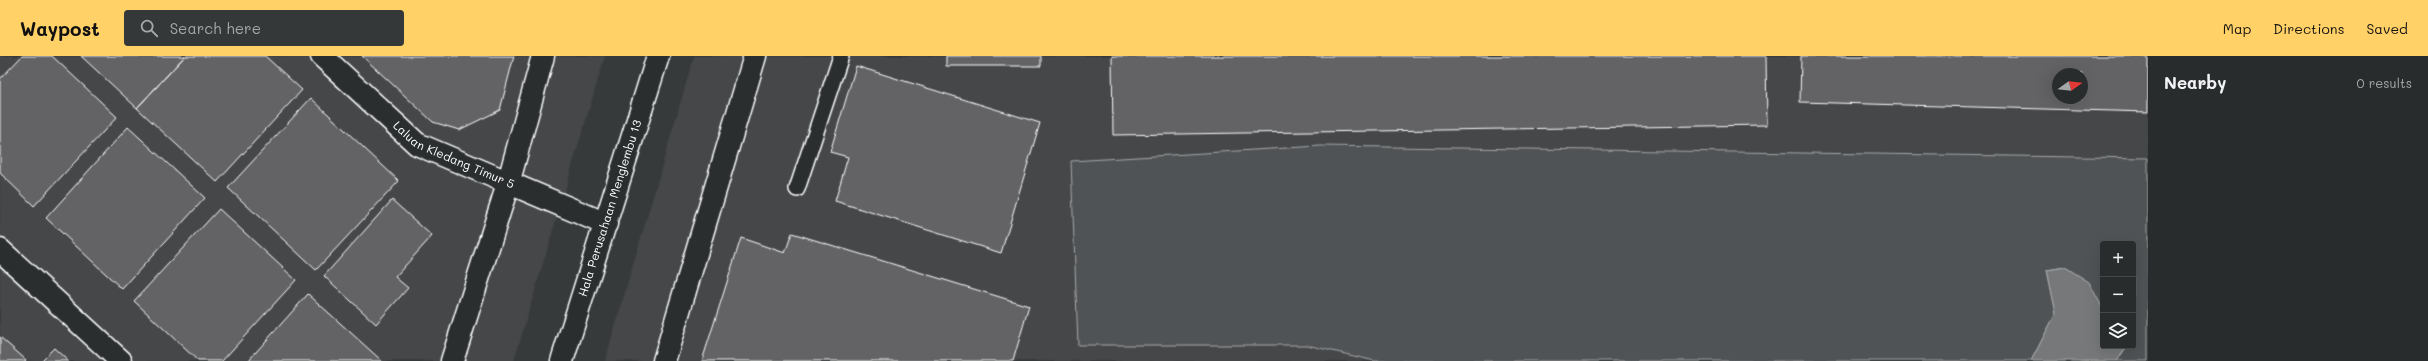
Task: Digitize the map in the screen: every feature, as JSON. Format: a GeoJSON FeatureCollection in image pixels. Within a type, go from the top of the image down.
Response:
{"type":"FeatureCollection","features":[{"type":"Feature","properties":{"kind":"street","name":"Laluan Kledang Timur 5"},"geometry":{"type":"LineString","coordinates":[[322,56],[417,144],[508,184],[606,224]]}},
{"type":"Feature","properties":{"kind":"street"},"geometry":{"type":"LineString","coordinates":[[452,361],[508,184],[543,56]]}},
{"type":"Feature","properties":{"kind":"street","name":"Hala Perusahaan Menglembu 13"},"geometry":{"type":"LineString","coordinates":[[562,361],[658,56]]}},
{"type":"Feature","properties":{"kind":"street"},"geometry":{"type":"LineString","coordinates":[[664,361],[755,56]]}},
{"type":"Feature","properties":{"kind":"street"},"geometry":{"type":"LineString","coordinates":[[0,250],[121,361]]}},
{"type":"Feature","properties":{"kind":"lane"},"geometry":{"type":"LineString","coordinates":[[797,189],[841,56]]}},
{"type":"Feature","properties":{"kind":"shaded area"},"geometry":{"type":"Polygon","coordinates":[[[0,56],[605,56],[514,361],[0,361],[0,56]]]}},
{"type":"Feature","properties":{"kind":"shaded area"},"geometry":{"type":"Polygon","coordinates":[[[694,56],[2148,56],[2148,158],[1320,146],[1307,345],[1375,361],[605,361],[694,56]]]}},
{"type":"Feature","properties":{"kind":"shaded area"},"geometry":{"type":"Polygon","coordinates":[[[1320,146],[2148,158],[2148,361],[2117,361],[2125,349],[2136,349],[2136,241],[2100,241],[2100,304],[2088,282],[2065,267],[2047,270],[2056,313],[2031,361],[1375,361],[1307,345],[1078,345],[1071,161],[1320,146]]]}},
{"type":"Feature","properties":{"kind":"shaded area"},"geometry":{"type":"Polygon","coordinates":[[[2065,267],[2089,282],[2100,303],[2100,349],[2125,349],[2117,361],[2031,361],[2056,313],[2047,270],[2065,267]]]}},
{"type":"Feature","properties":{"kind":"building"},"geometry":{"type":"Polygon","coordinates":[[[22,56],[52,56],[117,117],[34,206],[0,173],[0,79],[22,56]]]}},
{"type":"Feature","properties":{"kind":"building"},"geometry":{"type":"Polygon","coordinates":[[[81,56],[185,56],[137,108],[81,56]]]}},
{"type":"Feature","properties":{"kind":"building"},"geometry":{"type":"Polygon","coordinates":[[[185,56],[265,56],[302,90],[217,182],[137,108],[185,56]]]}},
{"type":"Feature","properties":{"kind":"building"},"geometry":{"type":"Polygon","coordinates":[[[362,56],[514,56],[500,110],[459,130],[433,122],[362,56]]]}},
{"type":"Feature","properties":{"kind":"building"},"geometry":{"type":"Polygon","coordinates":[[[946,56],[1041,56],[1041,66],[946,66],[946,56]]]}},
{"type":"Feature","properties":{"kind":"building"},"geometry":{"type":"Polygon","coordinates":[[[1112,56],[1766,56],[1767,125],[1113,135],[1112,56]]]}},
{"type":"Feature","properties":{"kind":"building"},"geometry":{"type":"Polygon","coordinates":[[[1801,56],[2148,56],[2148,112],[1800,102],[1801,56]]]}},
{"type":"Feature","properties":{"kind":"building"},"geometry":{"type":"Polygon","coordinates":[[[856,66],[1040,123],[1001,253],[835,201],[848,157],[830,152],[856,66]]]}},
{"type":"Feature","properties":{"kind":"building"},"geometry":{"type":"Polygon","coordinates":[[[311,98],[399,181],[316,270],[228,188],[311,98]]]}},
{"type":"Feature","properties":{"kind":"building"},"geometry":{"type":"Polygon","coordinates":[[[128,127],[205,198],[122,289],[46,218],[128,127]]]}},
{"type":"Feature","properties":{"kind":"building"},"geometry":{"type":"Polygon","coordinates":[[[392,200],[432,236],[395,277],[408,288],[376,324],[324,276],[392,200]]]}},
{"type":"Feature","properties":{"kind":"building"},"geometry":{"type":"Polygon","coordinates":[[[219,209],[296,280],[222,361],[198,361],[134,301],[219,209]]]}},
{"type":"Feature","properties":{"kind":"building"},"geometry":{"type":"Polygon","coordinates":[[[792,233],[1029,306],[1013,361],[702,361],[741,238],[785,253],[792,233]]]}},
{"type":"Feature","properties":{"kind":"building"},"geometry":{"type":"Polygon","coordinates":[[[308,294],[382,361],[248,361],[308,294]]]}},
{"type":"Feature","properties":{"kind":"building"},"geometry":{"type":"Polygon","coordinates":[[[0,337],[26,360],[0,361],[0,337]]]}},
{"type":"Feature","properties":{"kind":"building"},"geometry":{"type":"Polygon","coordinates":[[[54,348],[68,361],[41,361],[54,348]]]}}]}
